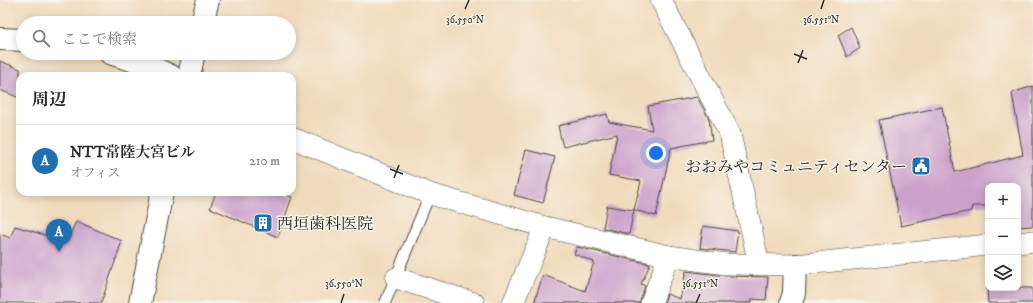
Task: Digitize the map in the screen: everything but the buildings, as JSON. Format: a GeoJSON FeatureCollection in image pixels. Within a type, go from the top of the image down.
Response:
{"type":"FeatureCollection","features":[{"type":"Feature","properties":{"kind":"main road"},"geometry":{"type":"LineString","coordinates":[[204,16],[208,0]]}},
{"type":"Feature","properties":{"kind":"main road"},"geometry":{"type":"LineString","coordinates":[[0,39],[16,40]]}},
{"type":"Feature","properties":{"kind":"main road"},"geometry":{"type":"LineString","coordinates":[[132,60],[162,72]]}},
{"type":"Feature","properties":{"kind":"main road"},"geometry":{"type":"LineString","coordinates":[[190,72],[192,60]]}},
{"type":"Feature","properties":{"kind":"main road"},"geometry":{"type":"LineString","coordinates":[[140,303],[161,196]]}},
{"type":"Feature","properties":{"kind":"main road"},"geometry":{"type":"LineString","coordinates":[[791,303],[794,292],[795,264]]}},
{"type":"Feature","properties":{"kind":"street"},"geometry":{"type":"LineString","coordinates":[[661,0],[730,134],[760,264]]}},
{"type":"Feature","properties":{"kind":"street"},"geometry":{"type":"LineString","coordinates":[[296,140],[430,194],[545,227],[670,256],[721,263],[795,264],[985,245]]}},
{"type":"Feature","properties":{"kind":"street"},"geometry":{"type":"LineString","coordinates":[[513,303],[545,227]]}},
{"type":"Feature","properties":{"kind":"street"},"geometry":{"type":"LineString","coordinates":[[1021,243],[1033,241]]}},
{"type":"Feature","properties":{"kind":"street"},"geometry":{"type":"LineString","coordinates":[[651,303],[670,256]]}},
{"type":"Feature","properties":{"kind":"street"},"geometry":{"type":"LineString","coordinates":[[396,278],[474,303]]}},
{"type":"Feature","properties":{"kind":"lane"},"geometry":{"type":"LineString","coordinates":[[386,303],[430,194]]}},
{"type":"Feature","properties":{"kind":"place","name":"おおみやコミュニティセンター"},"geometry":{"type":"Point","coordinates":[921,166]}},
{"type":"Feature","properties":{"kind":"place","name":"西垣歯科医院"},"geometry":{"type":"Point","coordinates":[263,223]}},
{"type":"Feature","properties":{"kind":"place","name":"NTT常陸大宮ビル"},"geometry":{"type":"Point","coordinates":[59,252]}}]}
